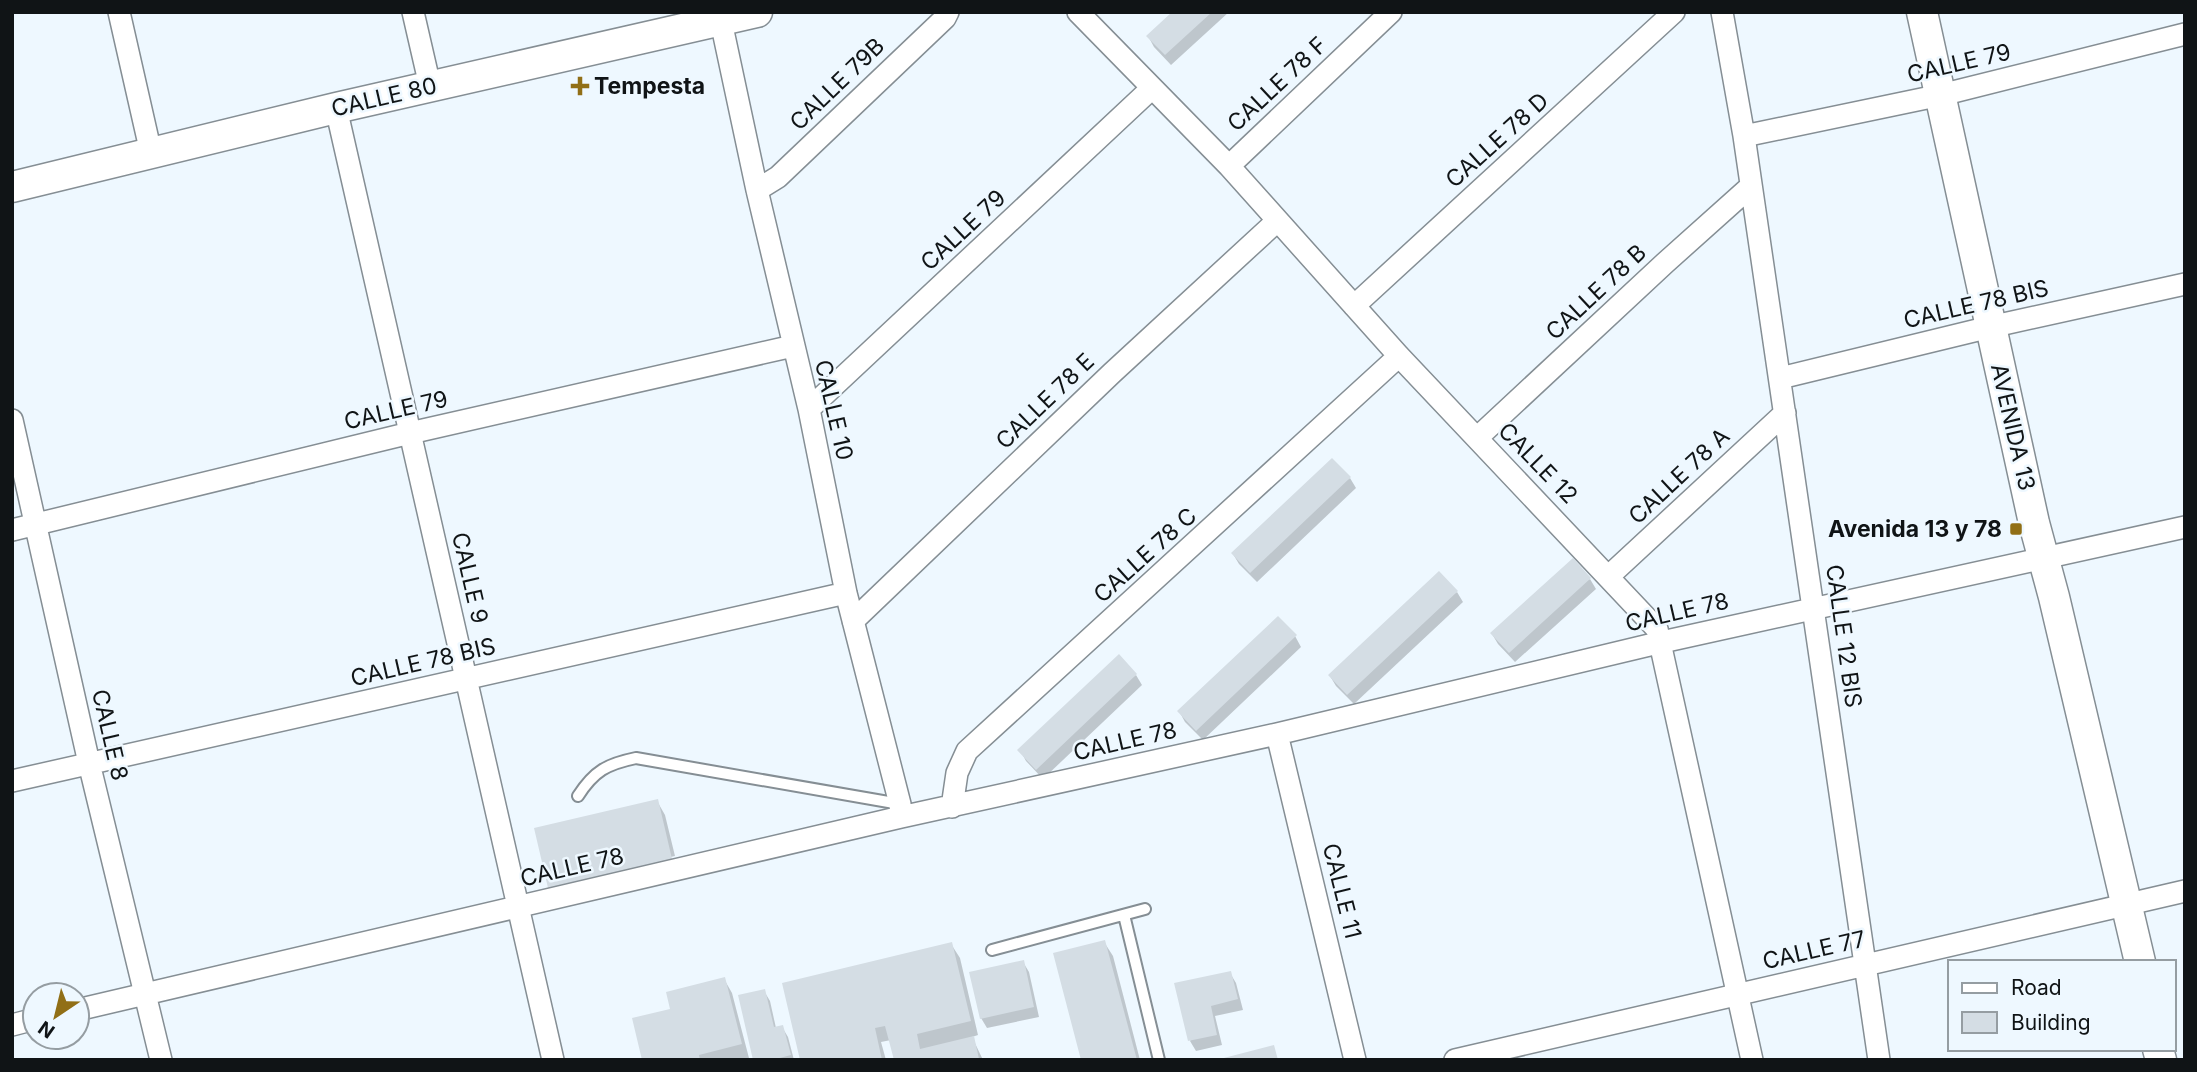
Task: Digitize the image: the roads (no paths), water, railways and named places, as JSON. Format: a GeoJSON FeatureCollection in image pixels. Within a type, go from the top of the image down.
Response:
{"type":"FeatureCollection","features":[{"type":"Feature","properties":{"kind":"street"},"geometry":{"type":"LineString","coordinates":[[119,12],[151,153]]}},
{"type":"Feature","properties":{"kind":"street"},"geometry":{"type":"LineString","coordinates":[[413,12],[430,86]]}},
{"type":"Feature","properties":{"kind":"street","name":"CALLE 80"},"geometry":{"type":"LineString","coordinates":[[12,187],[720,16],[757,12]]}},
{"type":"Feature","properties":{"kind":"street","name":"CALLE 79B"},"geometry":{"type":"LineString","coordinates":[[757,190],[778,177],[945,18],[948,12]]}},
{"type":"Feature","properties":{"kind":"street","name":"CALLE 12"},"geometry":{"type":"LineString","coordinates":[[1079,12],[1228,166],[1399,356],[1657,629],[1752,1060]]}},
{"type":"Feature","properties":{"kind":"street","name":"CALLE 78 F"},"geometry":{"type":"LineString","coordinates":[[1228,166],[1391,12]]}},
{"type":"Feature","properties":{"kind":"street","name":"CALLE 78 D"},"geometry":{"type":"LineString","coordinates":[[1354,306],[1674,12]]}},
{"type":"Feature","properties":{"kind":"street","name":"CALLE 12 BIS"},"geometry":{"type":"LineString","coordinates":[[1722,12],[1744,136],[1879,1060]]}},
{"type":"Feature","properties":{"kind":"street","name":"AVENIDA 13"},"geometry":{"type":"LineString","coordinates":[[1922,12],[2043,559],[2140,960]]}},
{"type":"Feature","properties":{"kind":"street","name":"CALLE 10"},"geometry":{"type":"LineString","coordinates":[[720,16],[757,190],[809,409],[846,593],[901,811]]}},
{"type":"Feature","properties":{"kind":"street","name":"CALLE 79"},"geometry":{"type":"LineString","coordinates":[[1744,136],[1941,95],[2185,34]]}},
{"type":"Feature","properties":{"kind":"street","name":"CALLE 79"},"geometry":{"type":"LineString","coordinates":[[809,409],[1152,88]]}},
{"type":"Feature","properties":{"kind":"street","name":"CALLE 9"},"geometry":{"type":"LineString","coordinates":[[336,108],[553,1060]]}},
{"type":"Feature","properties":{"kind":"street","name":"CALLE 78 B"},"geometry":{"type":"LineString","coordinates":[[1477,438],[1751,187]]}},
{"type":"Feature","properties":{"kind":"street","name":"CALLE 78 E"},"geometry":{"type":"LineString","coordinates":[[853,621],[1112,373],[1277,221]]}},
{"type":"Feature","properties":{"kind":"street","name":"CALLE 78 BIS"},"geometry":{"type":"LineString","coordinates":[[1780,378],[1990,327],[2185,284]]}},
{"type":"Feature","properties":{"kind":"street","name":"CALLE 79"},"geometry":{"type":"LineString","coordinates":[[12,530],[410,433],[793,346]]}},
{"type":"Feature","properties":{"kind":"street","name":"CALLE 78 C"},"geometry":{"type":"LineString","coordinates":[[952,807],[957,773],[967,751],[1399,356]]}},
{"type":"Feature","properties":{"kind":"street","name":"CALLE 78 A"},"geometry":{"type":"LineString","coordinates":[[1609,576],[1785,413]]}},
{"type":"Feature","properties":{"kind":"street","name":"CALLE 8"},"geometry":{"type":"LineString","coordinates":[[12,420],[89,763],[161,1060]]}},
{"type":"Feature","properties":{"kind":"street","name":"CALLE 78"},"geometry":{"type":"LineString","coordinates":[[91,1007],[519,906],[901,811],[952,807],[1277,734],[1662,642],[2185,527]]}},
{"type":"Feature","properties":{"kind":"street","name":"CALLE 78 BIS"},"geometry":{"type":"LineString","coordinates":[[12,781],[846,593]]}},
{"type":"Feature","properties":{"kind":"street","name":"CALLE 11"},"geometry":{"type":"LineString","coordinates":[[1277,734],[1355,1060]]}},
{"type":"Feature","properties":{"kind":"street","name":"CALLE 77"},"geometry":{"type":"LineString","coordinates":[[1455,1060],[2185,891]]}},
{"type":"Feature","properties":{"kind":"lane"},"geometry":{"type":"LineString","coordinates":[[578,796],[588,780],[603,768],[636,758],[901,811]]}},
{"type":"Feature","properties":{"kind":"lane"},"geometry":{"type":"LineString","coordinates":[[992,950],[1145,909]]}},
{"type":"Feature","properties":{"kind":"lane"},"geometry":{"type":"LineString","coordinates":[[1124,915],[1159,1060]]}},
{"type":"Feature","properties":{"kind":"place","name":"Tempesta"},"geometry":{"type":"Point","coordinates":[580,86]}},
{"type":"Feature","properties":{"kind":"place","name":"Avenida 13 y 78"},"geometry":{"type":"Point","coordinates":[2016,529]}}]}
